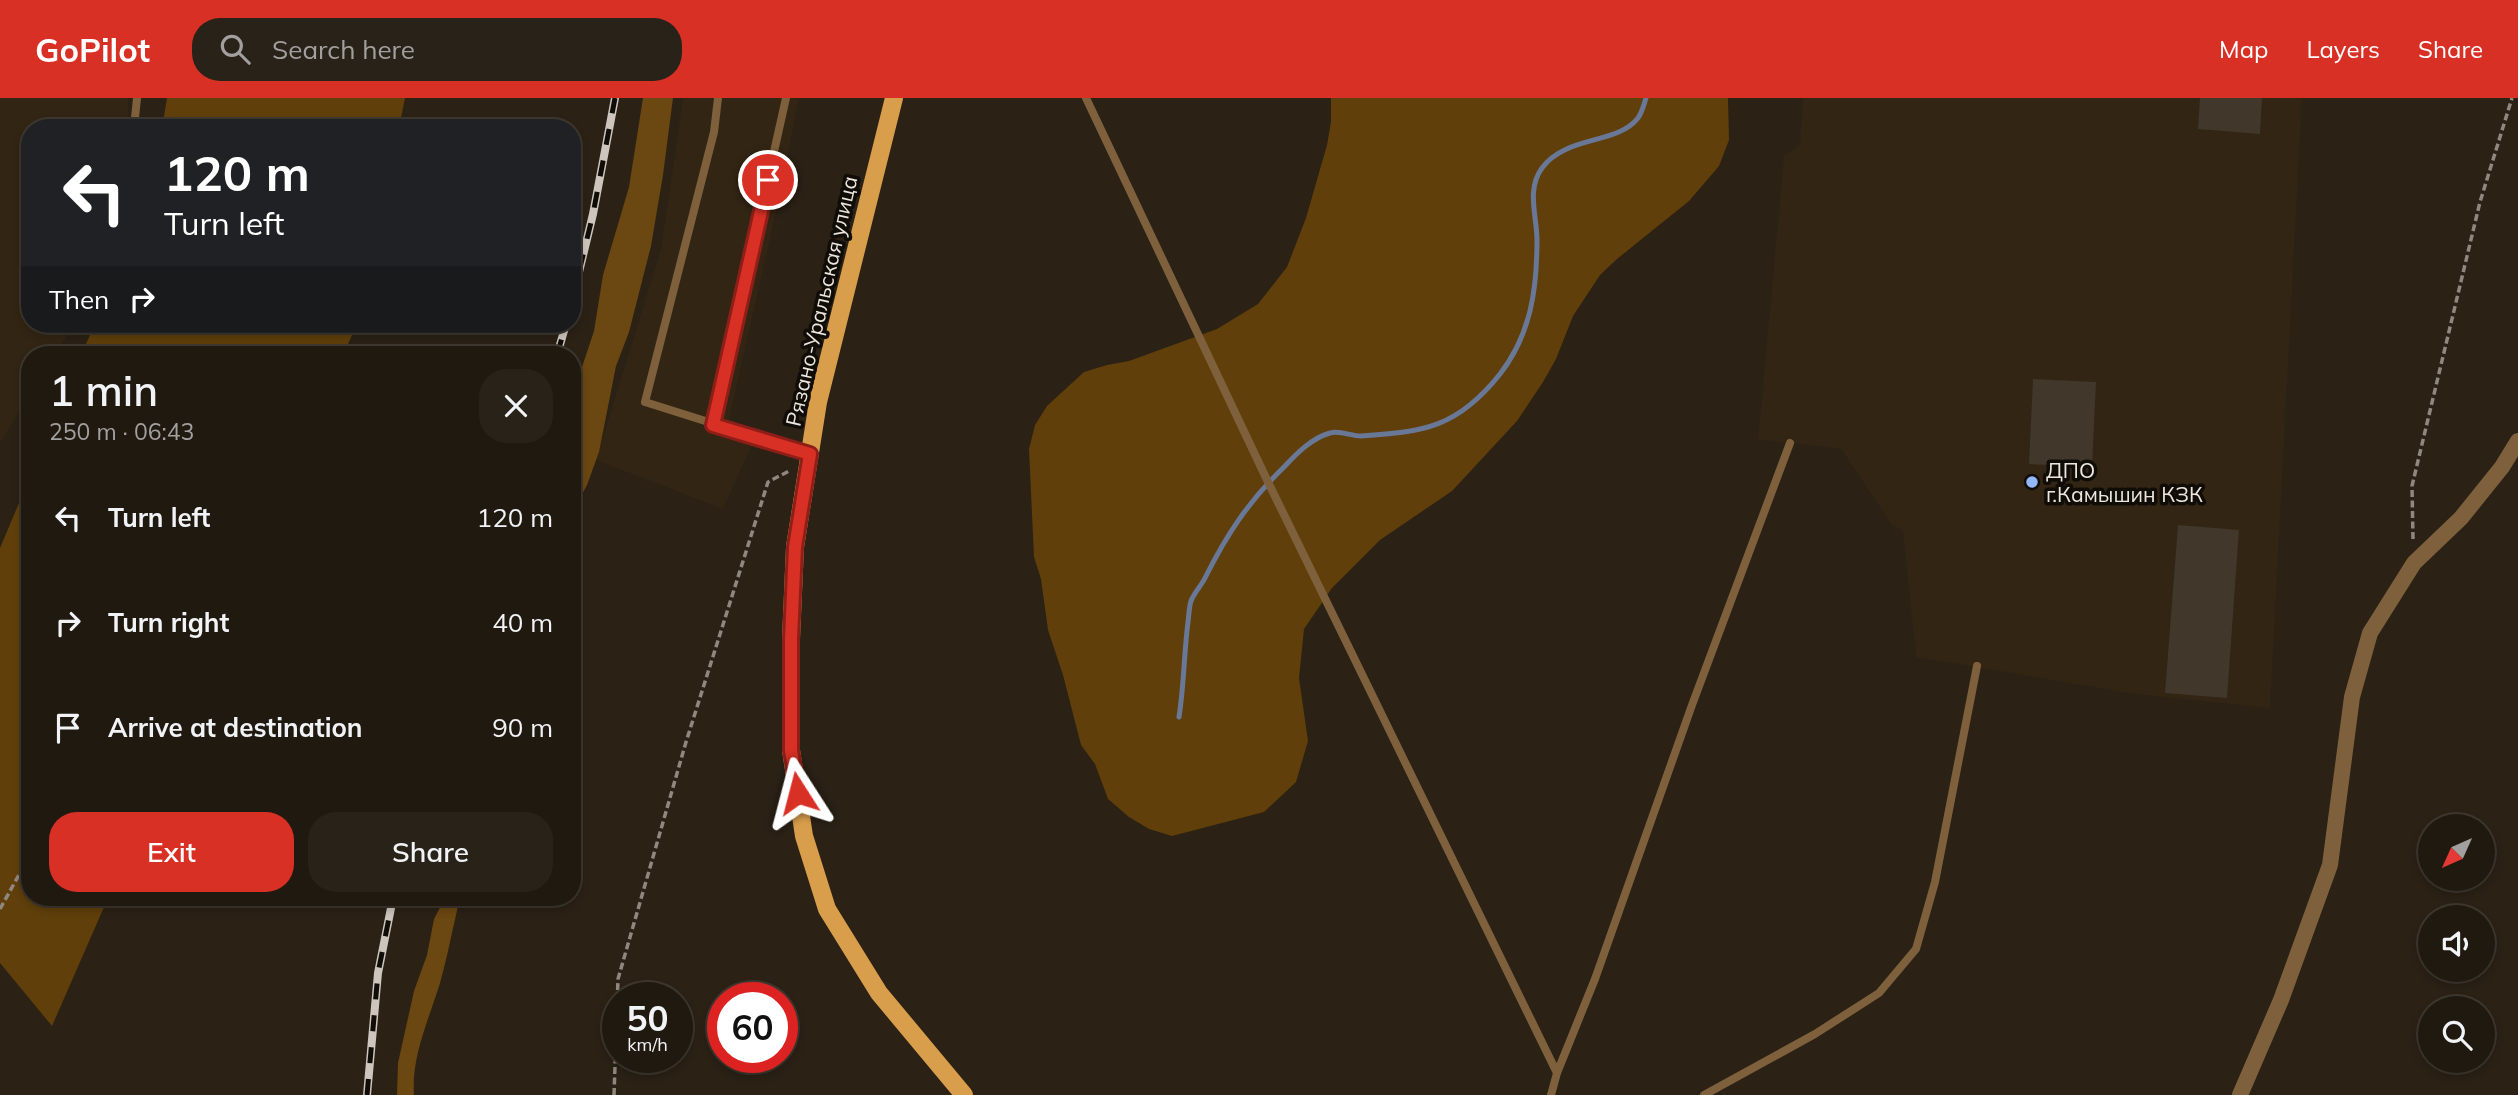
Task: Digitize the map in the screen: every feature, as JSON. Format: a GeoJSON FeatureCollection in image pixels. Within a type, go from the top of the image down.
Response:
{"type":"FeatureCollection","features":[{"type":"Feature","properties":{"kind":"main road","name":"Рязано-Уральская улица"},"geometry":{"type":"LineString","coordinates":[[894,98],[818,402],[809,457],[795,547],[791,639],[791,750],[804,836],[827,909],[879,993],[964,1095]]}},
{"type":"Feature","properties":{"kind":"street"},"geometry":{"type":"LineString","coordinates":[[2240,1095],[2281,1000],[2329,865],[2352,697],[2370,633],[2414,562],[2461,519],[2518,442]]}},
{"type":"Feature","properties":{"kind":"lane"},"geometry":{"type":"LineString","coordinates":[[135,119],[137,98]]}},
{"type":"Feature","properties":{"kind":"lane"},"geometry":{"type":"LineString","coordinates":[[718,98],[715,132],[645,402],[809,457]]}},
{"type":"Feature","properties":{"kind":"lane"},"geometry":{"type":"LineString","coordinates":[[713,425],[786,98]]}},
{"type":"Feature","properties":{"kind":"lane"},"geometry":{"type":"LineString","coordinates":[[1086,98],[1268,482],[1557,1073]]}},
{"type":"Feature","properties":{"kind":"lane"},"geometry":{"type":"LineString","coordinates":[[1551,1095],[1790,443]]}},
{"type":"Feature","properties":{"kind":"lane"},"geometry":{"type":"LineString","coordinates":[[1704,1095],[1815,1034],[1879,993],[1916,949],[1935,882],[1977,666]]}},
{"type":"Feature","properties":{"kind":"path"},"geometry":{"type":"LineString","coordinates":[[2414,562],[2412,486],[2477,214],[2512,98]]}},
{"type":"Feature","properties":{"kind":"path"},"geometry":{"type":"LineString","coordinates":[[614,1095],[618,979],[686,742],[768,482],[809,457]]}},
{"type":"Feature","properties":{"kind":"path"},"geometry":{"type":"LineString","coordinates":[[0,909],[21,871]]}},
{"type":"Feature","properties":{"kind":"shaded area"},"geometry":{"type":"Polygon","coordinates":[[[0,98],[128,98],[128,119],[21,119],[21,333],[68,333],[60,346],[21,346],[21,409],[0,443],[0,98]]]}},
{"type":"Feature","properties":{"kind":"shaded area"},"geometry":{"type":"Polygon","coordinates":[[[167,98],[405,98],[401,119],[164,119],[167,98]]]}},
{"type":"Feature","properties":{"kind":"shaded area"},"geometry":{"type":"Polygon","coordinates":[[[643,98],[673,98],[651,246],[629,332],[616,366],[599,452],[581,496],[581,370],[594,331],[603,275],[629,187],[643,98]]]}},
{"type":"Feature","properties":{"kind":"shaded area"},"geometry":{"type":"Polygon","coordinates":[[[683,98],[799,98],[780,195],[729,419],[758,432],[723,509],[596,460],[661,249],[683,98]]]}},
{"type":"Feature","properties":{"kind":"shaded area"},"geometry":{"type":"Polygon","coordinates":[[[1331,98],[1728,98],[1729,140],[1719,166],[1689,201],[1600,275],[1573,316],[1556,359],[1543,382],[1517,421],[1452,491],[1380,540],[1332,588],[1304,629],[1299,678],[1308,741],[1296,782],[1264,812],[1172,836],[1149,829],[1129,817],[1108,799],[1095,764],[1081,745],[1048,630],[1041,579],[1034,557],[1029,449],[1035,425],[1047,406],[1084,372],[1129,361],[1217,329],[1258,304],[1287,267],[1306,218],[1327,145],[1331,98]]]}},
{"type":"Feature","properties":{"kind":"shaded area"},"geometry":{"type":"Polygon","coordinates":[[[1803,98],[2302,98],[2270,708],[2136,694],[1916,657],[1903,530],[1892,525],[1841,449],[1758,439],[1784,156],[1800,145],[1803,98]]]}},
{"type":"Feature","properties":{"kind":"shaded area"},"geometry":{"type":"Polygon","coordinates":[[[91,333],[353,333],[347,346],[85,346],[91,333]]]}},
{"type":"Feature","properties":{"kind":"shaded area"},"geometry":{"type":"Polygon","coordinates":[[[21,498],[21,906],[104,906],[52,1026],[0,963],[0,548],[21,498]]]}},
{"type":"Feature","properties":{"kind":"shaded area"},"geometry":{"type":"Polygon","coordinates":[[[441,906],[458,906],[443,972],[418,1052],[414,1095],[397,1095],[398,1063],[434,919],[441,906]]]}},
{"type":"Feature","properties":{"kind":"building"},"geometry":{"type":"Polygon","coordinates":[[[2200,98],[2262,98],[2260,134],[2198,129],[2200,98]]]}},
{"type":"Feature","properties":{"kind":"building"},"geometry":{"type":"Polygon","coordinates":[[[2033,379],[2096,382],[2092,467],[2029,464],[2033,379]]]}},
{"type":"Feature","properties":{"kind":"building"},"geometry":{"type":"Polygon","coordinates":[[[2178,525],[2239,530],[2227,698],[2165,693],[2178,525]]]}},
{"type":"Feature","properties":{"kind":"waterway"},"geometry":{"type":"LineString","coordinates":[[1179,717],[1191,601],[1230,533],[1249,506],[1294,456],[1323,435],[1337,432],[1361,436],[1422,429],[1454,416],[1485,392],[1519,343],[1530,310],[1537,258],[1533,194],[1537,176],[1552,157],[1564,150],[1629,127],[1639,116],[1646,98]]}},
{"type":"Feature","properties":{"kind":"railway"},"geometry":{"type":"LineString","coordinates":[[581,264],[615,98]]}},
{"type":"Feature","properties":{"kind":"railway"},"geometry":{"type":"LineString","coordinates":[[560,346],[563,333]]}},
{"type":"Feature","properties":{"kind":"railway"},"geometry":{"type":"LineString","coordinates":[[367,1095],[378,973],[391,906]]}},
{"type":"Feature","properties":{"kind":"place","name":"ДПО г.Камышин КЗК"},"geometry":{"type":"Point","coordinates":[2032,482]}},
{"type":"Feature","properties":{"kind":"route"},"geometry":{"type":"LineString","coordinates":[[768,180],[713,425],[810,454],[795,547],[791,639],[791,750],[798,793]]}}]}
